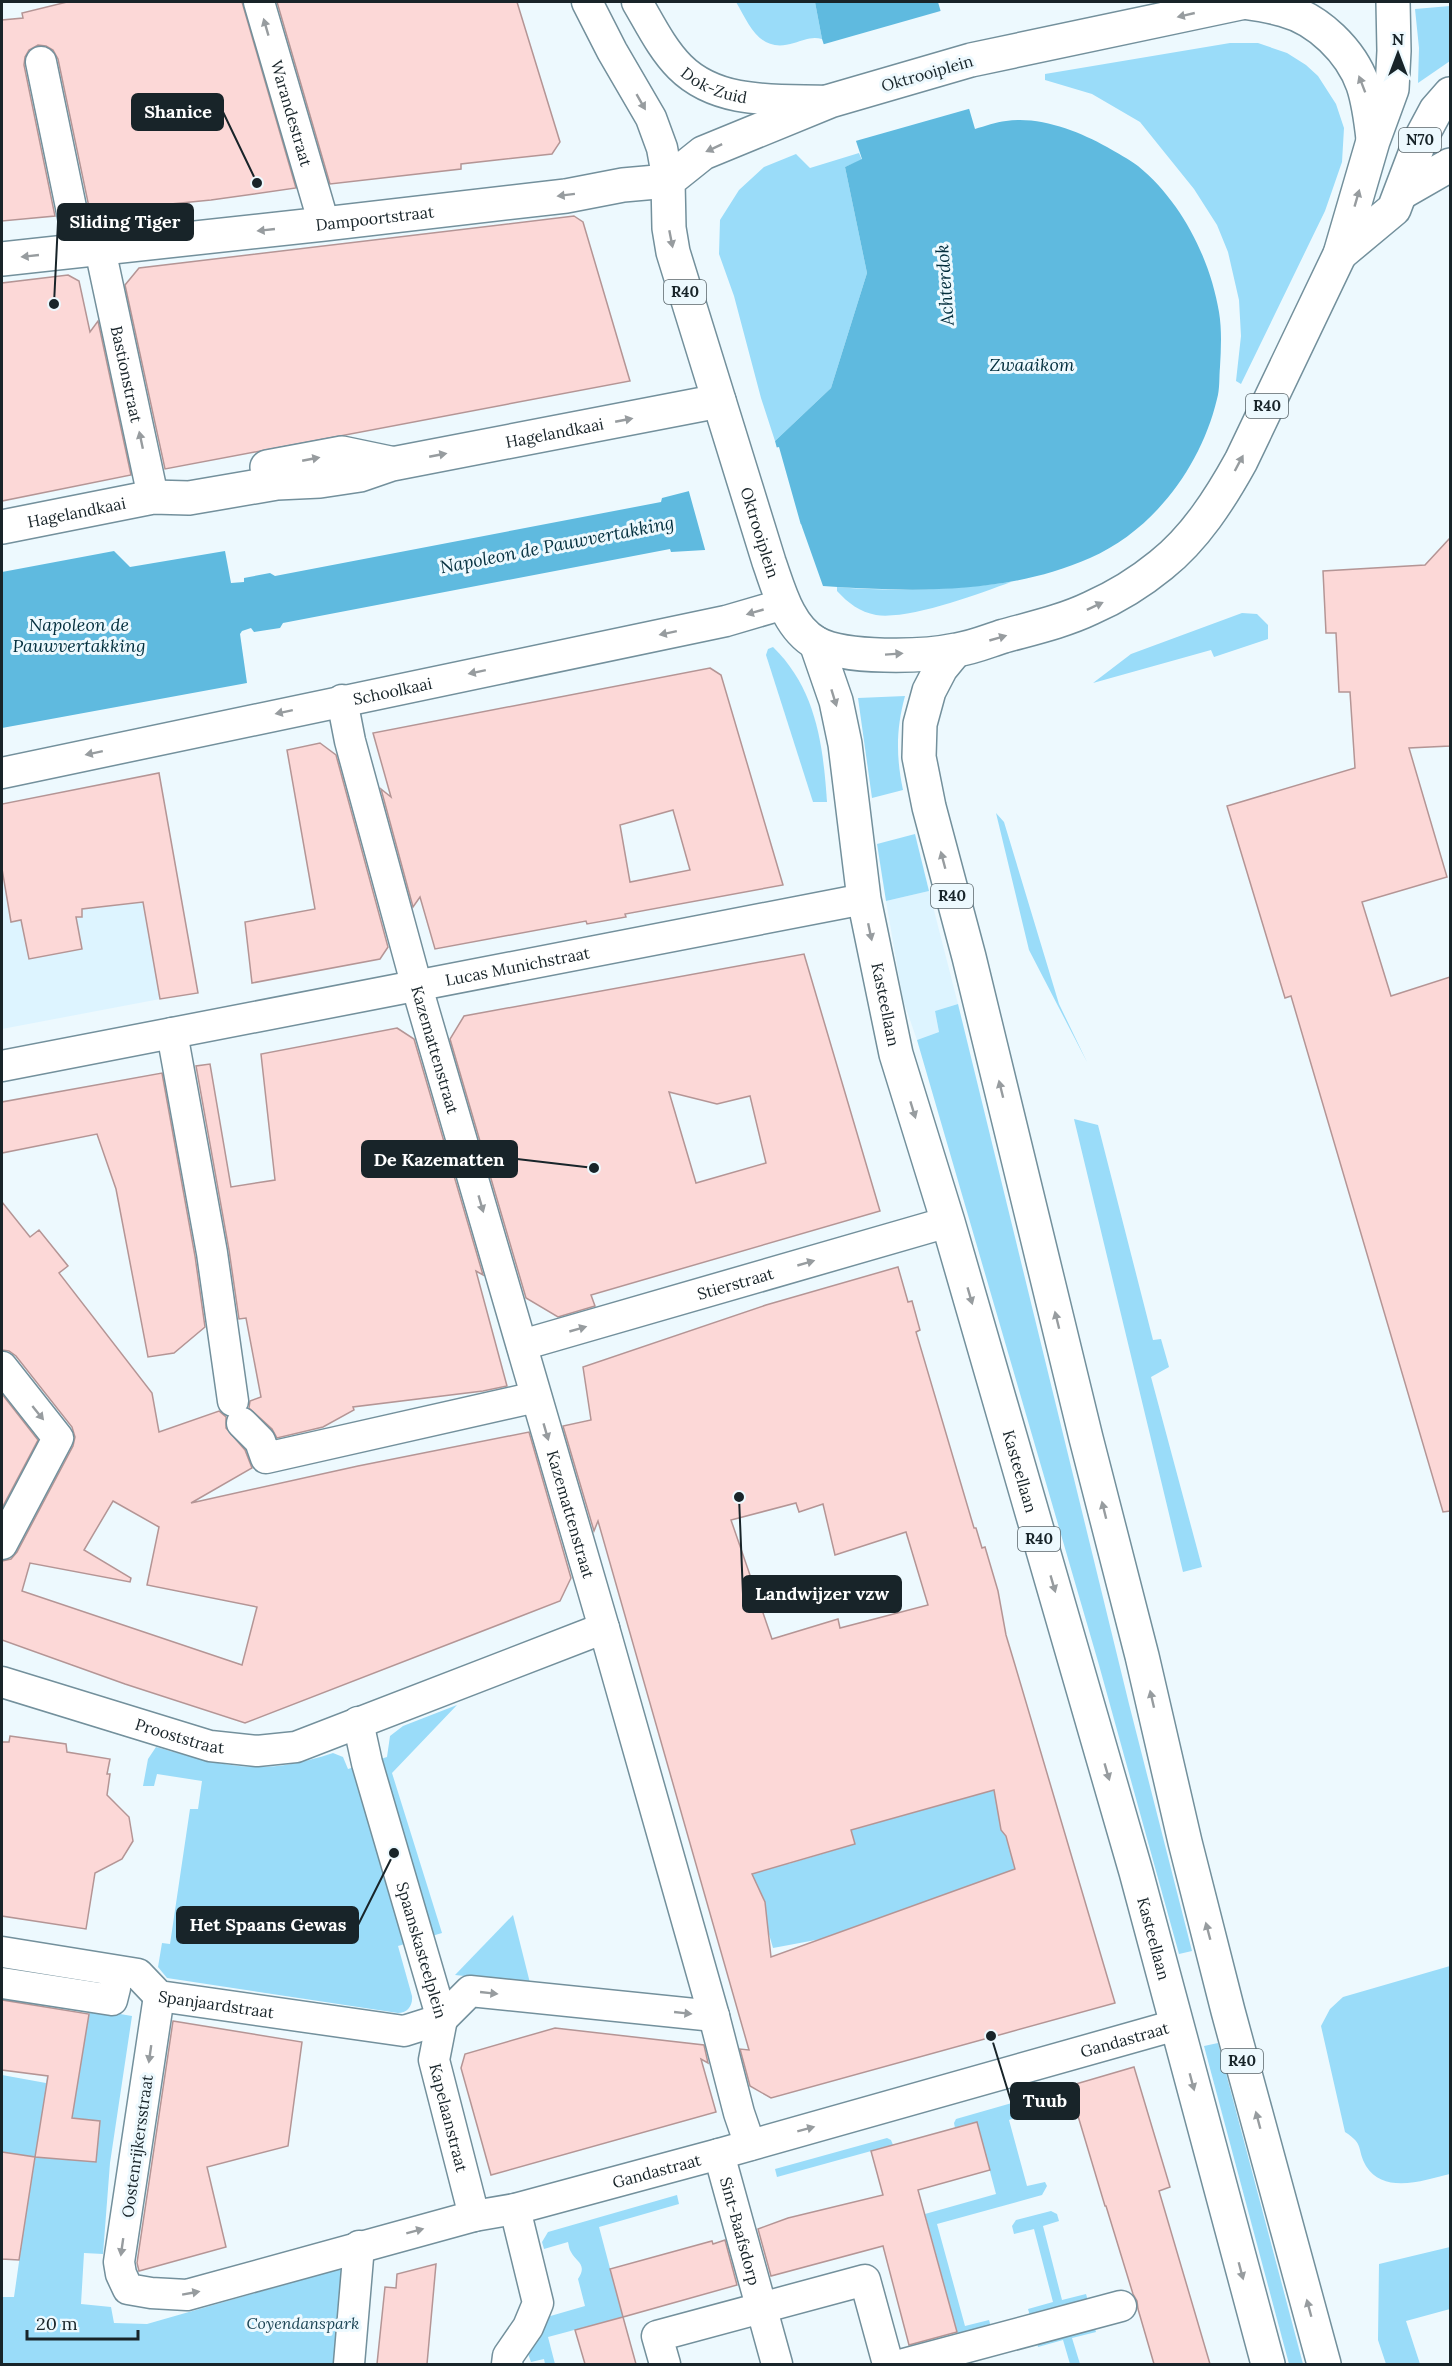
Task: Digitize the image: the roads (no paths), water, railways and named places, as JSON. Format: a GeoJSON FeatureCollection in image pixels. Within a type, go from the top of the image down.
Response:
{"type":"FeatureCollection","features":[{"type":"Feature","properties":{"kind":"main road","name":"Oktrooiplein"},"geometry":{"type":"LineString","coordinates":[[1373,141],[1370,109],[1362,83],[1352,63],[1341,49],[1323,30],[1306,18],[1285,10],[1244,2],[971,60],[830,100],[703,153],[668,181],[669,228],[673,252],[769,562],[783,604],[797,625],[816,643],[847,652],[876,656],[956,651],[1040,626],[1098,605],[1125,591],[1162,564],[1189,538],[1226,489],[1241,461],[1340,254],[1373,141],[1392,89],[1393,2]]}},
{"type":"Feature","properties":{"kind":"main road","name":"N70"},"geometry":{"type":"LineString","coordinates":[[1340,254],[1394,209],[1421,138],[1436,110],[1450,94]]}},
{"type":"Feature","properties":{"kind":"main road"},"geometry":{"type":"LineString","coordinates":[[1401,192],[1450,165]]}},
{"type":"Feature","properties":{"kind":"main road","name":"Dampoortstraat"},"geometry":{"type":"LineString","coordinates":[[2,259],[566,196],[623,185],[668,181]]}},
{"type":"Feature","properties":{"kind":"main road","name":"Hagelandkaai"},"geometry":{"type":"LineString","coordinates":[[2,527],[153,498],[189,498],[277,483],[320,482],[360,475],[392,464],[718,401]]}},
{"type":"Feature","properties":{"kind":"main road","name":"Kasteellaan"},"geometry":{"type":"LineString","coordinates":[[816,643],[836,701],[845,744],[864,899],[896,1054],[948,1222],[1136,1872],[1268,2364]]}},
{"type":"Feature","properties":{"kind":"main road","name":"R40"},"geometry":{"type":"LineString","coordinates":[[956,651],[941,668],[929,691],[920,724],[919,757],[929,807],[969,957],[1086,1438],[1142,1656],[1185,1842],[1228,2011],[1324,2364]]}},
{"type":"Feature","properties":{"kind":"street","name":"Warandestraat"},"geometry":{"type":"LineString","coordinates":[[259,2],[324,224]]}},
{"type":"Feature","properties":{"kind":"street"},"geometry":{"type":"LineString","coordinates":[[587,2],[651,118],[662,148],[668,181]]}},
{"type":"Feature","properties":{"kind":"street","name":"Dok-Zuid"},"geometry":{"type":"LineString","coordinates":[[637,2],[666,50],[681,68],[702,84],[725,94],[751,98],[830,100]]}},
{"type":"Feature","properties":{"kind":"street"},"geometry":{"type":"LineString","coordinates":[[41,62],[90,250]]}},
{"type":"Feature","properties":{"kind":"street","name":"Bastionstraat"},"geometry":{"type":"LineString","coordinates":[[90,250],[153,498]]}},
{"type":"Feature","properties":{"kind":"street","name":"Schoolkaai"},"geometry":{"type":"LineString","coordinates":[[2,773],[726,621],[783,604]]}},
{"type":"Feature","properties":{"kind":"street","name":"Kazemattenstraat"},"geometry":{"type":"LineString","coordinates":[[342,700],[350,741],[417,987],[604,1628]]}},
{"type":"Feature","properties":{"kind":"street","name":"Lucas Munichstraat"},"geometry":{"type":"LineString","coordinates":[[2,1066],[864,899]]}},
{"type":"Feature","properties":{"kind":"street"},"geometry":{"type":"LineString","coordinates":[[172,1033],[238,1412],[260,1441],[266,1458],[536,1397]]}},
{"type":"Feature","properties":{"kind":"street","name":"Stierstraat"},"geometry":{"type":"LineString","coordinates":[[522,1345],[948,1222]]}},
{"type":"Feature","properties":{"kind":"street"},"geometry":{"type":"LineString","coordinates":[[2,1367],[58,1438],[2,1544]]}},
{"type":"Feature","properties":{"kind":"street"},"geometry":{"type":"LineString","coordinates":[[358,1722],[604,1628],[714,2016],[739,2113],[750,2145]]}},
{"type":"Feature","properties":{"kind":"street","name":"Prooststraat"},"geometry":{"type":"LineString","coordinates":[[2,1682],[222,1748],[258,1751],[296,1747],[358,1722]]}},
{"type":"Feature","properties":{"kind":"street","name":"Spaanskasteelplein"},"geometry":{"type":"LineString","coordinates":[[358,1722],[367,1763],[441,2019],[470,1991],[714,2016]]}},
{"type":"Feature","properties":{"kind":"street","name":"Spanjaardstraat"},"geometry":{"type":"LineString","coordinates":[[2,1952],[116,1979],[138,1974],[159,1996],[404,2031],[441,2019]]}},
{"type":"Feature","properties":{"kind":"street"},"geometry":{"type":"LineString","coordinates":[[2,1983],[112,2000],[116,1979]]}},
{"type":"Feature","properties":{"kind":"street","name":"Oostenrijkersstraat"},"geometry":{"type":"LineString","coordinates":[[133,2290],[128,2289],[121,2274],[119,2262],[159,1996]]}},
{"type":"Feature","properties":{"kind":"street","name":"Kapelaanstraat"},"geometry":{"type":"LineString","coordinates":[[441,2019],[434,2060],[474,2216]]}},
{"type":"Feature","properties":{"kind":"street","name":"Gandastraat"},"geometry":{"type":"LineString","coordinates":[[133,2290],[188,2295],[359,2246],[474,2216],[515,2209],[718,2154],[1176,2025]]}},
{"type":"Feature","properties":{"kind":"street","name":"Sint-Baafsdorp"},"geometry":{"type":"LineString","coordinates":[[718,2154],[777,2364]]}},
{"type":"Feature","properties":{"kind":"street"},"geometry":{"type":"LineString","coordinates":[[507,2364],[508,2356],[528,2327],[538,2303],[515,2209]]}},
{"type":"Feature","properties":{"kind":"street"},"geometry":{"type":"LineString","coordinates":[[349,2364],[359,2246]]}},
{"type":"Feature","properties":{"kind":"street","name":"Sint-Baafsdorp"},"geometry":{"type":"LineString","coordinates":[[665,2364],[657,2336],[865,2280],[888,2364]]}},
{"type":"Feature","properties":{"kind":"street"},"geometry":{"type":"LineString","coordinates":[[904,2364],[1121,2306]]}},
{"type":"Feature","properties":{"kind":"water","name":"Zwaaikom"},"geometry":{"type":"Polygon","coordinates":[[[815,2],[938,2],[975,129],[990,124],[1019,120],[1058,126],[1084,135],[1138,166],[1168,196],[1180,213],[1201,251],[1215,292],[1221,333],[1219,391],[1210,424],[1187,471],[1172,493],[1135,531],[1090,558],[1058,570],[992,585],[924,590],[823,586],[801,524],[705,550],[671,552],[670,549],[283,623],[280,628],[254,632],[251,628],[240,634],[247,683],[2,728],[2,572],[114,551],[130,567],[225,551],[231,583],[244,582],[244,578],[270,573],[275,576],[661,502],[662,498],[782,467],[775,441],[831,388],[867,273],[845,167],[862,159],[822,39],[815,2]]]}},
{"type":"Feature","properties":{"kind":"place","name":"Shanice"},"geometry":{"type":"Point","coordinates":[257,183]}},
{"type":"Feature","properties":{"kind":"place","name":"Sliding Tiger"},"geometry":{"type":"Point","coordinates":[54,304]}},
{"type":"Feature","properties":{"kind":"place","name":"De Kazematten"},"geometry":{"type":"Point","coordinates":[594,1168]}},
{"type":"Feature","properties":{"kind":"place","name":"Landwijzer vzw"},"geometry":{"type":"Point","coordinates":[739,1497]}},
{"type":"Feature","properties":{"kind":"place","name":"Het Spaans Gewas"},"geometry":{"type":"Point","coordinates":[394,1853]}},
{"type":"Feature","properties":{"kind":"place","name":"Tuub"},"geometry":{"type":"Point","coordinates":[991,2036]}},
{"type":"Feature","properties":{"kind":"water label","name":"Achterdok"},"geometry":{"type":"Point","coordinates":[945,285]}},
{"type":"Feature","properties":{"kind":"water label","name":"Napoleon de Pauwvertakking"},"geometry":{"type":"Point","coordinates":[557,545]}},
{"type":"Feature","properties":{"kind":"water label","name":"Napoleon de Pauwvertakking"},"geometry":{"type":"Point","coordinates":[79,635]}},
{"type":"Feature","properties":{"kind":"park label","name":"Coyendanspark"},"geometry":{"type":"Point","coordinates":[303,2323]}}]}
